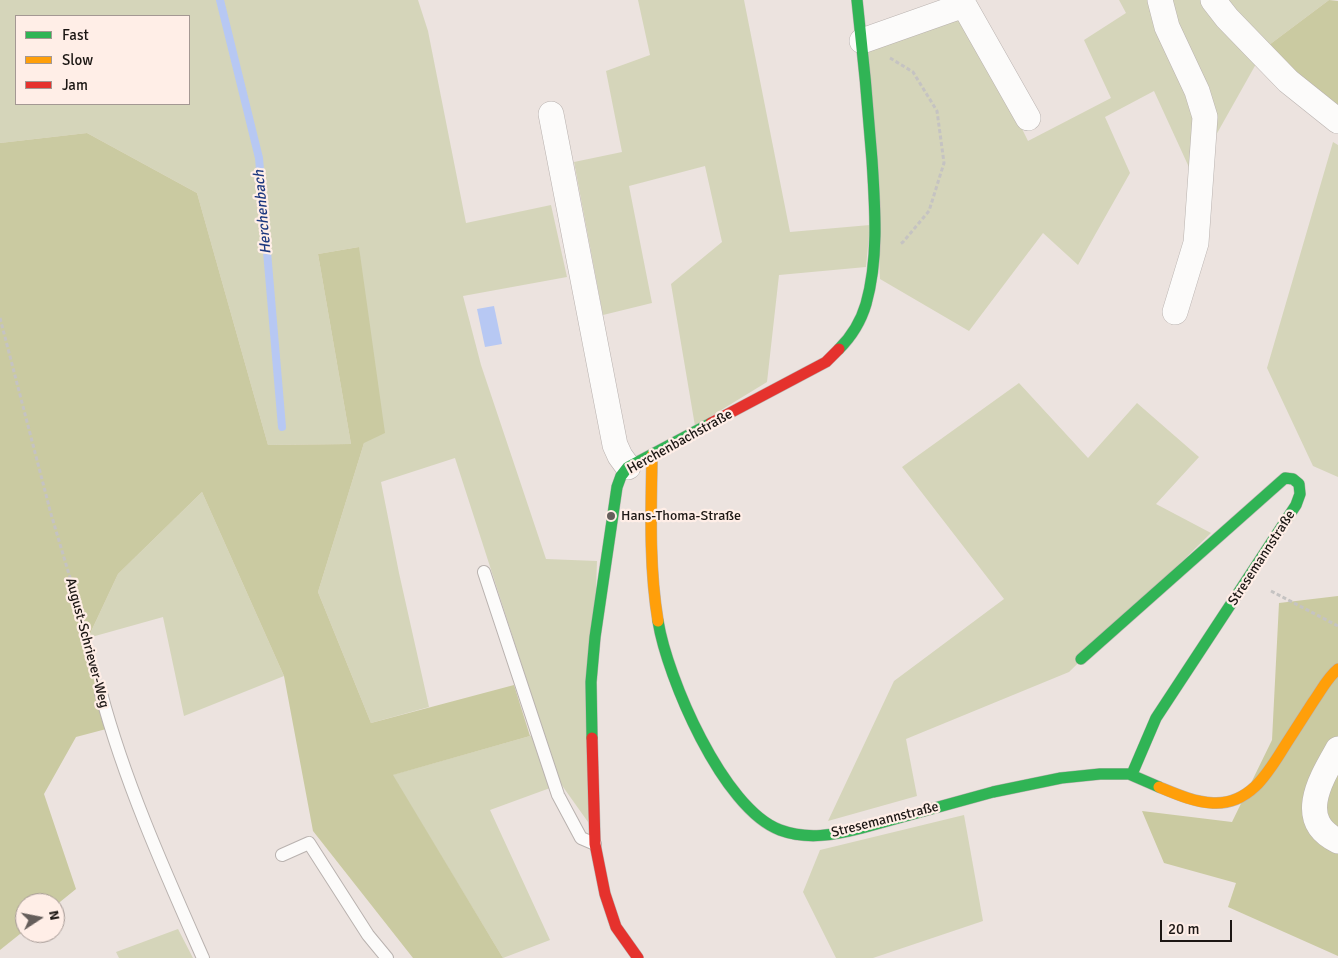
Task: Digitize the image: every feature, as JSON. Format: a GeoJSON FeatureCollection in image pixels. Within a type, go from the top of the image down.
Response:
{"type":"FeatureCollection","features":[{"type":"Feature","properties":{"kind":"street","name":"Herchenbachstraße"},"geometry":{"type":"LineString","coordinates":[[638,958],[616,927],[605,894],[595,844],[591,682],[595,637],[617,487],[621,476],[628,467],[652,456],[826,362],[844,347],[862,317],[871,273],[875,226],[872,162],[857,0]]}},
{"type":"Feature","properties":{"kind":"street"},"geometry":{"type":"LineString","coordinates":[[1160,0],[1167,27],[1197,91],[1205,118],[1196,243],[1175,312]]}},
{"type":"Feature","properties":{"kind":"street"},"geometry":{"type":"LineString","coordinates":[[1213,0],[1227,18],[1288,81],[1338,121]]}},
{"type":"Feature","properties":{"kind":"street"},"geometry":{"type":"LineString","coordinates":[[862,41],[964,5],[1028,118]]}},
{"type":"Feature","properties":{"kind":"street"},"geometry":{"type":"LineString","coordinates":[[551,114],[615,445],[628,467]]}},
{"type":"Feature","properties":{"kind":"street","name":"Stresemannstraße"},"geometry":{"type":"LineString","coordinates":[[652,456],[650,553],[654,600],[660,637],[686,706],[707,751],[726,782],[755,813],[776,829],[798,835],[827,835],[858,829],[1027,784],[1087,774],[1132,774],[1186,799],[1204,802],[1222,803],[1239,799],[1253,790],[1267,774],[1332,674],[1338,669]]}},
{"type":"Feature","properties":{"kind":"street","name":"Stresemannstraße"},"geometry":{"type":"LineString","coordinates":[[1081,659],[1285,478],[1294,479],[1299,484],[1300,494],[1296,505],[1156,718],[1132,774]]}},
{"type":"Feature","properties":{"kind":"street"},"geometry":{"type":"LineString","coordinates":[[1338,748],[1320,780],[1316,792],[1315,806],[1316,819],[1321,830],[1338,841]]}},
{"type":"Feature","properties":{"kind":"lane"},"geometry":{"type":"LineString","coordinates":[[484,572],[558,795],[581,838],[595,844]]}},
{"type":"Feature","properties":{"kind":"lane","name":"August-Schriever-Weg"},"geometry":{"type":"LineString","coordinates":[[101,693],[110,728],[161,862],[203,958]]}},
{"type":"Feature","properties":{"kind":"lane"},"geometry":{"type":"LineString","coordinates":[[282,855],[309,843],[368,935],[387,958]]}},
{"type":"Feature","properties":{"kind":"path"},"geometry":{"type":"LineString","coordinates":[[862,41],[913,72],[937,111],[944,163],[929,211],[903,242]]}},
{"type":"Feature","properties":{"kind":"path","name":"August-Schriever-Weg"},"geometry":{"type":"LineString","coordinates":[[0,318],[51,514],[88,638],[101,693]]}},
{"type":"Feature","properties":{"kind":"path"},"geometry":{"type":"LineString","coordinates":[[1272,592],[1338,626]]}},
{"type":"Feature","properties":{"kind":"green space"},"geometry":{"type":"Polygon","coordinates":[[[0,0],[418,0],[428,31],[466,223],[551,205],[567,277],[463,296],[481,365],[546,559],[597,561],[588,822],[561,784],[490,810],[550,940],[503,958],[392,775],[543,731],[455,458],[381,482],[429,707],[371,723],[318,592],[364,443],[359,247],[318,254],[351,444],[268,445],[197,193],[87,133],[0,143],[0,0]]]}},
{"type":"Feature","properties":{"kind":"green space"},"geometry":{"type":"Polygon","coordinates":[[[638,0],[744,0],[790,232],[870,225],[866,267],[779,275],[767,382],[695,426],[671,284],[722,242],[705,166],[629,186],[652,303],[603,315],[574,162],[622,152],[606,71],[650,55],[638,0]]]}},
{"type":"Feature","properties":{"kind":"green space"},"geometry":{"type":"Polygon","coordinates":[[[1119,0],[1329,0],[1265,48],[1193,176],[1154,91],[1105,117],[1130,173],[1078,265],[1043,233],[969,331],[880,279],[868,42],[963,9],[1028,141],[1111,98],[1084,40],[1126,13],[1119,0]]]}},
{"type":"Feature","properties":{"kind":"green space"},"geometry":{"type":"Polygon","coordinates":[[[1329,0],[1338,1],[1338,111],[1265,48],[1329,0]]]}},
{"type":"Feature","properties":{"kind":"green space"},"geometry":{"type":"Polygon","coordinates":[[[87,133],[197,193],[268,445],[351,444],[318,254],[359,247],[385,433],[364,443],[318,592],[371,723],[514,685],[530,736],[393,775],[503,958],[413,958],[313,831],[284,676],[202,492],[118,574],[88,638],[110,728],[76,737],[44,794],[76,889],[65,898],[65,893],[15,893],[15,938],[0,950],[0,143],[87,133]]]}},
{"type":"Feature","properties":{"kind":"green space"},"geometry":{"type":"Polygon","coordinates":[[[1333,142],[1338,145],[1338,477],[1313,466],[1267,368],[1333,142]]]}},
{"type":"Feature","properties":{"kind":"green space"},"geometry":{"type":"Polygon","coordinates":[[[1019,383],[1088,458],[1137,403],[1199,457],[1156,504],[1211,533],[1069,672],[906,739],[917,796],[828,821],[894,681],[1004,599],[902,467],[1019,383]]]}},
{"type":"Feature","properties":{"kind":"green space"},"geometry":{"type":"Polygon","coordinates":[[[202,492],[284,676],[184,716],[163,617],[88,638],[118,574],[202,492]]]}},
{"type":"Feature","properties":{"kind":"green space"},"geometry":{"type":"Polygon","coordinates":[[[1338,596],[1338,956],[1228,907],[1236,883],[1164,863],[1142,811],[1232,822],[1272,740],[1279,603],[1338,596]]]}},
{"type":"Feature","properties":{"kind":"green space"},"geometry":{"type":"Polygon","coordinates":[[[964,815],[983,921],[873,958],[836,958],[803,892],[820,850],[964,815]]]}},
{"type":"Feature","properties":{"kind":"green space"},"geometry":{"type":"Polygon","coordinates":[[[178,929],[193,958],[119,958],[116,952],[178,929]]]}},
{"type":"Feature","properties":{"kind":"water"},"geometry":{"type":"Polygon","coordinates":[[[494,306],[502,344],[485,347],[477,309],[494,306]]]}},
{"type":"Feature","properties":{"kind":"waterway","name":"Herchenbach"},"geometry":{"type":"LineString","coordinates":[[220,0],[259,158],[282,427]]}},
{"type":"Feature","properties":{"kind":"traffic: fast"},"geometry":{"type":"LineString","coordinates":[[839,349],[856,328],[866,304],[873,269],[875,232],[872,160],[857,0]]}},
{"type":"Feature","properties":{"kind":"traffic: fast"},"geometry":{"type":"LineString","coordinates":[[592,738],[591,682],[595,637],[617,487],[621,476],[628,467],[711,423]]}},
{"type":"Feature","properties":{"kind":"traffic: fast"},"geometry":{"type":"LineString","coordinates":[[1081,659],[1285,478],[1293,479],[1299,484],[1300,494],[1296,505],[1156,718],[1132,774]]}},
{"type":"Feature","properties":{"kind":"traffic: fast"},"geometry":{"type":"LineString","coordinates":[[658,621],[663,645],[673,674],[701,739],[738,796],[759,817],[780,830],[811,836],[842,833],[993,792],[1061,778],[1100,774],[1129,774],[1159,787]]}},
{"type":"Feature","properties":{"kind":"traffic: slow"},"geometry":{"type":"LineString","coordinates":[[652,456],[652,560],[658,621]]}},
{"type":"Feature","properties":{"kind":"traffic: slow"},"geometry":{"type":"LineString","coordinates":[[1159,787],[1192,799],[1213,803],[1226,802],[1248,792],[1273,765],[1324,685],[1338,669]]}},
{"type":"Feature","properties":{"kind":"traffic: jam"},"geometry":{"type":"LineString","coordinates":[[711,423],[826,362],[839,349]]}},
{"type":"Feature","properties":{"kind":"traffic: jam"},"geometry":{"type":"LineString","coordinates":[[592,738],[595,844],[605,894],[616,927],[638,958]]}},
{"type":"Feature","properties":{"kind":"place","name":"Hans-Thoma-Straße"},"geometry":{"type":"Point","coordinates":[611,516]}}]}
